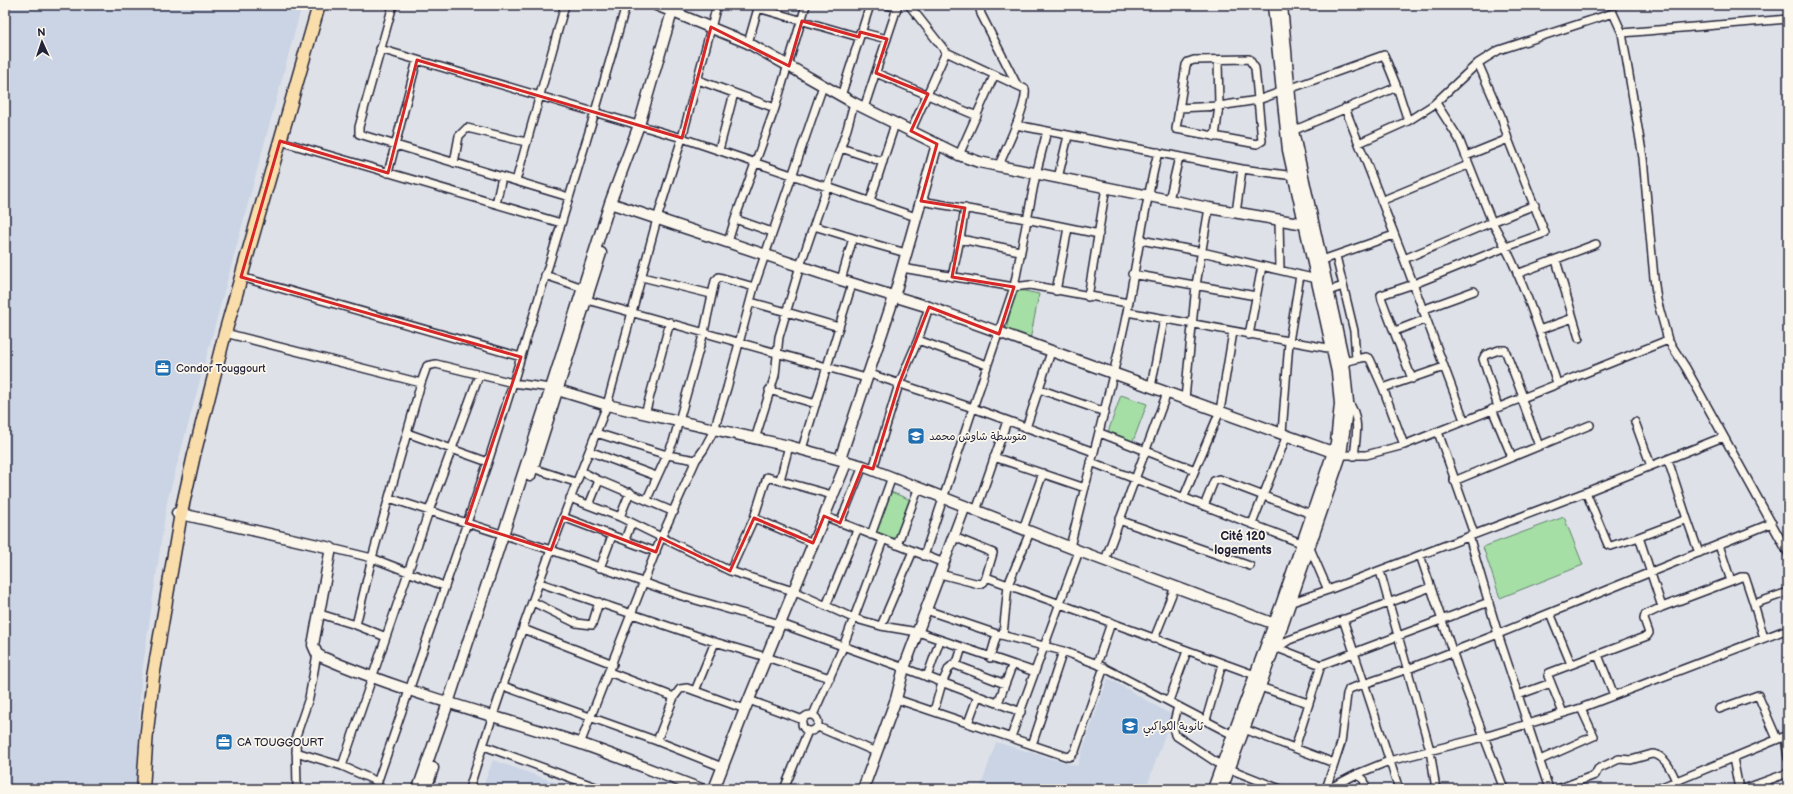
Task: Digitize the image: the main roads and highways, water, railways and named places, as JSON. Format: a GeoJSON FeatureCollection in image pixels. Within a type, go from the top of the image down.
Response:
{"type":"FeatureCollection","features":[{"type":"Feature","properties":{"kind":"main road"},"geometry":{"type":"LineString","coordinates":[[140,789],[148,685],[179,513],[220,332],[314,5]]}},
{"type":"Feature","properties":{"kind":"main road"},"geometry":{"type":"LineString","coordinates":[[143,789],[150,695],[179,513],[224,333],[319,5]]}},
{"type":"Feature","properties":{"kind":"place","name":"Condor Touggourt"},"geometry":{"type":"Point","coordinates":[163,368]}},
{"type":"Feature","properties":{"kind":"place","name":"متوسطة شاوش محمد"},"geometry":{"type":"Point","coordinates":[916,436]}},
{"type":"Feature","properties":{"kind":"place","name":"ثانوية الكواكبي"},"geometry":{"type":"Point","coordinates":[1130,726]}},
{"type":"Feature","properties":{"kind":"place","name":"CA TOUGGOURT"},"geometry":{"type":"Point","coordinates":[224,742]}},
{"type":"Feature","properties":{"kind":"district","name":"Cité 120 logements"},"geometry":{"type":"Point","coordinates":[1243,543]}}]}
